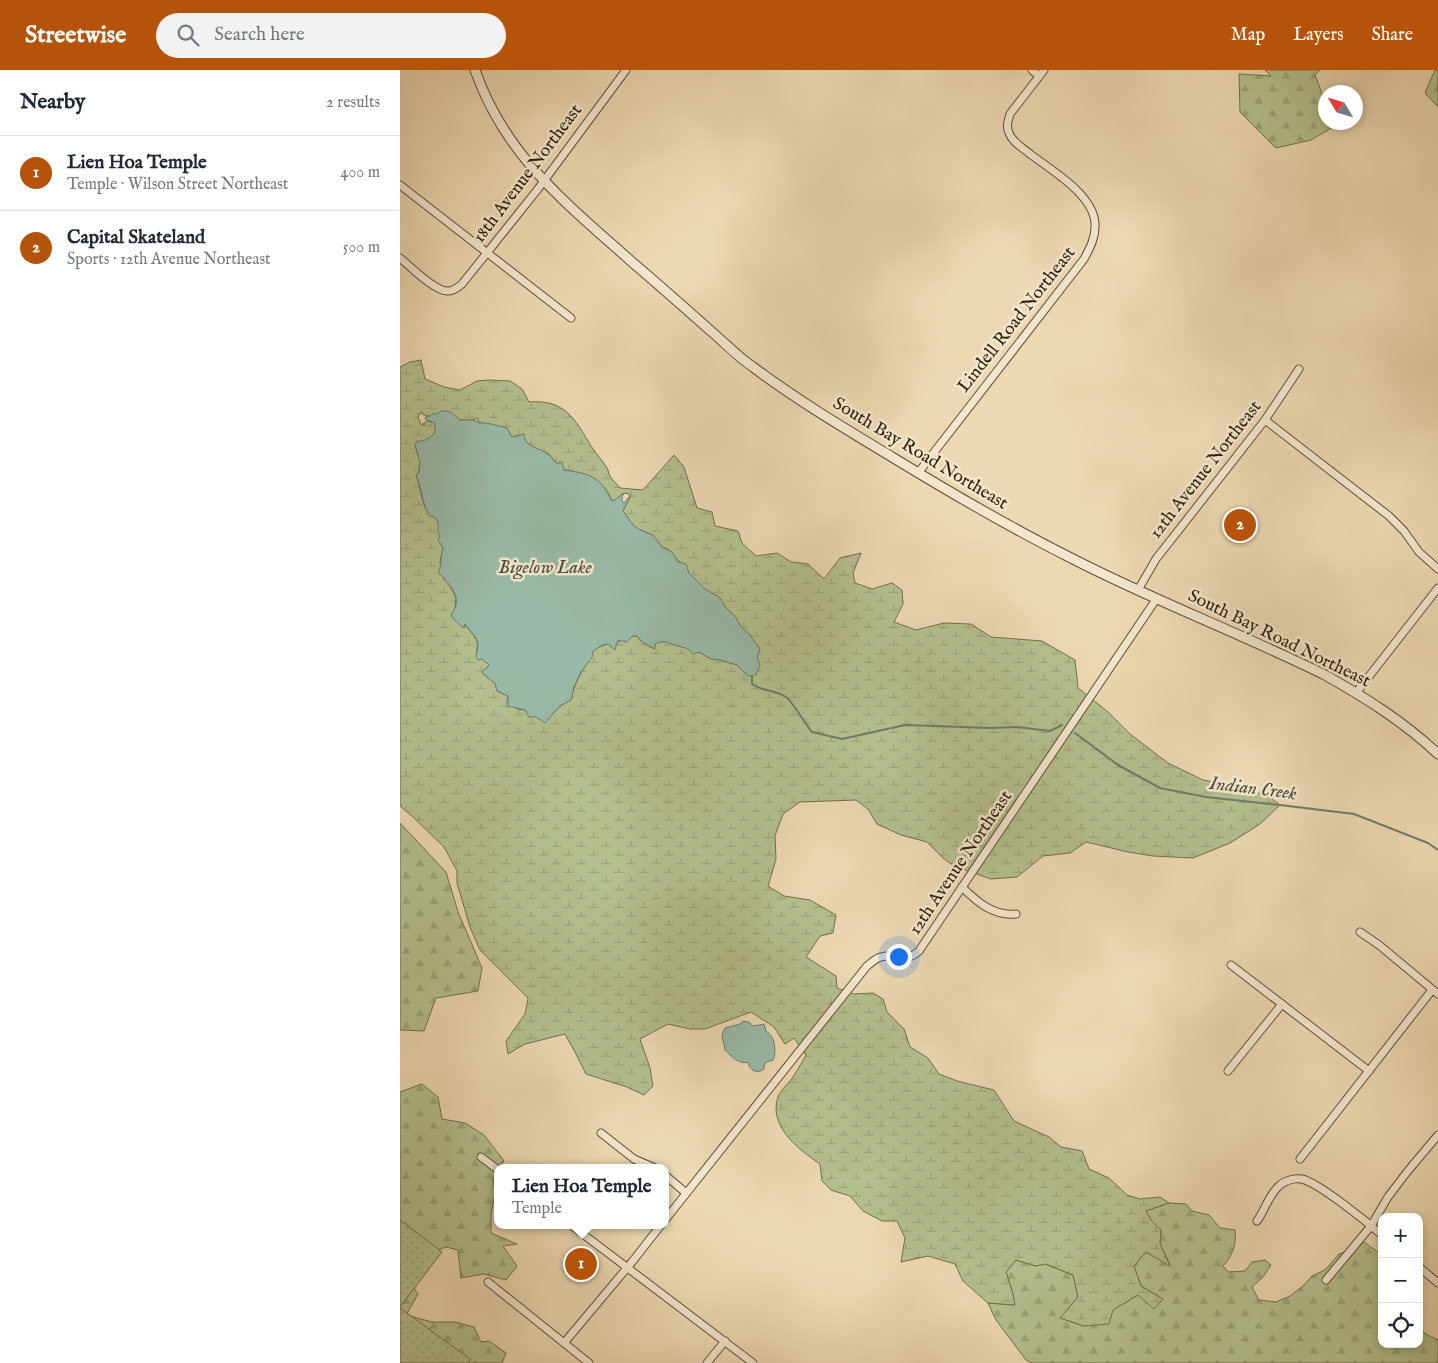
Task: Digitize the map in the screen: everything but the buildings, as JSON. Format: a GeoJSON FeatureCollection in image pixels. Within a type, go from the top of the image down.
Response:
{"type":"FeatureCollection","features":[{"type":"Feature","properties":{"kind":"street","name":"South Bay Road Northeast"},"geometry":{"type":"LineString","coordinates":[[475,70],[486,98],[507,134],[528,164],[573,209],[750,366],[821,414],[1008,526],[1113,579],[1308,667],[1356,692],[1389,714],[1438,754]]}},
{"type":"Feature","properties":{"kind":"street","name":"18th Avenue Northeast"},"geometry":{"type":"LineString","coordinates":[[400,258],[443,291],[456,289],[544,181],[626,70]]}},
{"type":"Feature","properties":{"kind":"street"},"geometry":{"type":"LineString","coordinates":[[1032,70],[1039,76]]}},
{"type":"Feature","properties":{"kind":"street","name":"Lindell Road Northeast"},"geometry":{"type":"LineString","coordinates":[[918,473],[1084,260],[1092,246],[1095,223],[1091,210],[1085,200],[1071,186],[1017,144],[1008,130],[1010,114],[1044,70]]}},
{"type":"Feature","properties":{"kind":"street"},"geometry":{"type":"LineString","coordinates":[[400,185],[571,318]]}},
{"type":"Feature","properties":{"kind":"street","name":"12th Avenue Northeast"},"geometry":{"type":"LineString","coordinates":[[1138,590],[1156,558],[1265,420],[1299,369]]}},
{"type":"Feature","properties":{"kind":"street"},"geometry":{"type":"LineString","coordinates":[[1265,420],[1389,516],[1404,531],[1418,552],[1438,569]]}},
{"type":"Feature","properties":{"kind":"street"},"geometry":{"type":"LineString","coordinates":[[1356,692],[1438,588]]}},
{"type":"Feature","properties":{"kind":"street","name":"12th Avenue Northeast"},"geometry":{"type":"LineString","coordinates":[[669,1215],[864,970],[880,957],[908,958],[919,951],[1157,598]]}},
{"type":"Feature","properties":{"kind":"street"},"geometry":{"type":"LineString","coordinates":[[962,887],[991,910],[1002,914],[1016,914]]}},
{"type":"Feature","properties":{"kind":"street"},"geometry":{"type":"LineString","coordinates":[[1300,1160],[1369,1071],[1435,992],[1379,945],[1360,932]]}},
{"type":"Feature","properties":{"kind":"street"},"geometry":{"type":"LineString","coordinates":[[1231,965],[1369,1071]]}},
{"type":"Feature","properties":{"kind":"street"},"geometry":{"type":"LineString","coordinates":[[1228,1072],[1282,1004]]}},
{"type":"Feature","properties":{"kind":"street"},"geometry":{"type":"LineString","coordinates":[[602,1134],[634,1159],[646,1164]]}},
{"type":"Feature","properties":{"kind":"street"},"geometry":{"type":"LineString","coordinates":[[1326,1280],[1371,1226],[1388,1197],[1438,1135]]}},
{"type":"Feature","properties":{"kind":"street"},"geometry":{"type":"LineString","coordinates":[[481,1157],[494,1167]]}},
{"type":"Feature","properties":{"kind":"street"},"geometry":{"type":"LineString","coordinates":[[669,1178],[686,1193]]}},
{"type":"Feature","properties":{"kind":"street"},"geometry":{"type":"LineString","coordinates":[[1257,1221],[1274,1191],[1281,1184],[1290,1180],[1303,1179],[1313,1184],[1378,1232]]}},
{"type":"Feature","properties":{"kind":"street"},"geometry":{"type":"LineString","coordinates":[[577,1229],[753,1363]]}},
{"type":"Feature","properties":{"kind":"street"},"geometry":{"type":"LineString","coordinates":[[564,1343],[658,1229]]}},
{"type":"Feature","properties":{"kind":"street"},"geometry":{"type":"LineString","coordinates":[[1423,1270],[1438,1283]]}},
{"type":"Feature","properties":{"kind":"street"},"geometry":{"type":"LineString","coordinates":[[488,1282],[589,1363]]}},
{"type":"Feature","properties":{"kind":"street"},"geometry":{"type":"LineString","coordinates":[[707,1363],[724,1341]]}},
{"type":"Feature","properties":{"kind":"green space"},"geometry":{"type":"Polygon","coordinates":[[[1265,70],[1320,70],[1315,75],[1319,85],[1318,130],[1328,130],[1311,140],[1276,148],[1240,112],[1239,74],[1271,76],[1265,70]]]}},
{"type":"Feature","properties":{"kind":"green space"},"geometry":{"type":"Polygon","coordinates":[[[1435,70],[1438,70],[1438,107],[1425,93],[1435,70]]]}},
{"type":"Feature","properties":{"kind":"green space"},"geometry":{"type":"Polygon","coordinates":[[[421,360],[425,379],[444,387],[460,390],[477,381],[510,381],[522,389],[529,402],[541,402],[560,407],[580,427],[606,466],[611,478],[620,488],[643,490],[674,455],[684,467],[697,508],[712,512],[715,526],[738,531],[742,543],[756,556],[777,553],[791,562],[808,564],[824,579],[840,558],[861,553],[853,573],[855,583],[872,589],[892,583],[902,590],[903,604],[894,622],[916,630],[944,623],[971,624],[991,637],[1042,641],[1075,660],[1078,688],[1108,712],[1130,734],[1168,763],[1203,780],[1249,789],[1271,798],[1280,805],[1260,824],[1230,843],[1193,858],[1153,856],[1086,842],[1070,853],[1043,856],[1017,877],[991,879],[954,866],[927,842],[901,835],[877,824],[868,809],[856,800],[800,802],[783,814],[775,836],[776,859],[768,886],[784,896],[810,900],[836,915],[833,933],[820,936],[806,957],[836,976],[837,988],[854,994],[873,993],[883,999],[887,1012],[904,1029],[910,1047],[928,1058],[939,1074],[957,1081],[994,1090],[1014,1121],[1049,1137],[1061,1147],[1082,1151],[1089,1169],[1109,1178],[1127,1195],[1140,1199],[1160,1197],[1169,1203],[1146,1211],[1151,1220],[1161,1230],[1160,1244],[1170,1266],[1146,1252],[1134,1266],[1141,1286],[1163,1299],[1154,1309],[1138,1295],[1113,1310],[1109,1324],[1084,1326],[1060,1318],[1078,1297],[1073,1275],[1046,1264],[1036,1266],[1016,1260],[1006,1272],[1015,1305],[988,1303],[963,1281],[955,1264],[928,1256],[901,1262],[905,1238],[897,1221],[882,1221],[863,1211],[850,1196],[831,1190],[822,1181],[820,1164],[794,1144],[781,1127],[777,1118],[776,1108],[778,1097],[806,1055],[794,1038],[785,1044],[774,1027],[751,1012],[705,1029],[690,1029],[668,1024],[640,1039],[650,1068],[653,1086],[644,1095],[627,1087],[586,1074],[565,1034],[525,1044],[508,1054],[506,1041],[525,1014],[528,998],[480,950],[470,927],[457,883],[457,871],[444,847],[400,804],[400,367],[410,362],[421,360]],[[422,412],[418,417],[421,425],[423,423],[424,426],[425,422],[428,421],[435,423],[435,432],[430,438],[415,445],[420,462],[419,473],[416,475],[426,509],[438,521],[439,541],[443,548],[440,562],[444,580],[456,598],[455,609],[464,628],[465,624],[475,637],[477,643],[476,652],[489,665],[482,673],[495,683],[497,691],[508,696],[507,701],[517,709],[525,710],[545,722],[560,706],[571,700],[576,683],[592,652],[602,646],[633,636],[637,636],[642,642],[654,649],[655,644],[669,641],[677,646],[699,652],[711,659],[737,665],[749,676],[760,649],[719,597],[705,589],[668,549],[662,547],[648,533],[633,525],[623,511],[630,497],[629,494],[624,493],[612,501],[598,481],[587,475],[564,470],[561,463],[557,464],[550,455],[534,448],[518,435],[515,437],[511,436],[507,428],[481,423],[476,418],[474,420],[460,420],[448,413],[428,416],[422,414],[422,412]]]}},
{"type":"Feature","properties":{"kind":"green space"},"geometry":{"type":"Polygon","coordinates":[[[400,823],[446,872],[458,912],[482,968],[478,991],[436,998],[424,1031],[400,1030],[400,823]]]}},
{"type":"Feature","properties":{"kind":"green space"},"geometry":{"type":"Polygon","coordinates":[[[422,1084],[438,1097],[442,1119],[465,1123],[484,1135],[504,1161],[502,1164],[494,1164],[494,1199],[491,1214],[491,1233],[517,1244],[503,1246],[517,1266],[506,1280],[484,1274],[461,1278],[458,1250],[446,1247],[419,1257],[408,1280],[418,1294],[406,1315],[432,1322],[455,1322],[474,1327],[481,1342],[489,1341],[506,1353],[502,1363],[400,1363],[400,1092],[422,1084]]]}},
{"type":"Feature","properties":{"kind":"green space"},"geometry":{"type":"Polygon","coordinates":[[[1169,1203],[1186,1204],[1192,1211],[1209,1215],[1220,1228],[1235,1230],[1233,1250],[1223,1266],[1228,1272],[1245,1271],[1252,1262],[1265,1260],[1271,1265],[1263,1277],[1252,1287],[1259,1300],[1276,1302],[1290,1296],[1312,1276],[1325,1270],[1339,1254],[1356,1249],[1364,1242],[1378,1252],[1378,1348],[1423,1348],[1423,1332],[1438,1340],[1438,1363],[1032,1363],[1026,1360],[996,1320],[988,1303],[1014,1305],[1013,1294],[1006,1272],[1016,1260],[1036,1266],[1045,1264],[1073,1275],[1078,1297],[1061,1318],[1084,1326],[1138,1295],[1163,1299],[1141,1286],[1134,1266],[1146,1251],[1170,1265],[1160,1244],[1161,1230],[1151,1220],[1146,1211],[1169,1203]]]}},
{"type":"Feature","properties":{"kind":"green space"},"geometry":{"type":"Polygon","coordinates":[[[400,1220],[442,1252],[400,1307],[400,1220]]]}},
{"type":"Feature","properties":{"kind":"green space"},"geometry":{"type":"Polygon","coordinates":[[[400,1308],[471,1359],[467,1363],[400,1363],[400,1308]]]}},
{"type":"Feature","properties":{"kind":"water","name":"Bigelow Lake"},"geometry":{"type":"Polygon","coordinates":[[[441,411],[452,413],[460,420],[474,420],[479,423],[507,428],[511,436],[515,437],[524,434],[528,444],[547,453],[557,464],[562,462],[564,470],[593,477],[603,486],[612,501],[624,493],[622,501],[624,503],[630,496],[623,511],[633,525],[653,535],[662,547],[672,552],[678,562],[686,564],[689,573],[705,589],[719,597],[760,649],[757,657],[760,665],[756,675],[748,676],[737,665],[711,659],[699,652],[693,654],[687,649],[667,642],[655,644],[655,649],[642,642],[637,636],[633,636],[626,642],[619,640],[615,650],[608,644],[602,645],[592,652],[593,656],[581,672],[574,687],[571,700],[560,706],[545,723],[536,717],[529,717],[525,710],[508,707],[508,696],[497,691],[495,683],[482,673],[489,665],[482,659],[478,660],[476,657],[478,642],[475,637],[465,624],[463,628],[451,616],[456,605],[456,596],[445,579],[438,573],[443,548],[438,540],[440,536],[438,533],[438,521],[433,516],[430,517],[427,512],[416,475],[419,473],[420,462],[415,445],[417,441],[427,439],[435,432],[435,423],[425,419],[426,416],[429,417],[441,411]]]}},
{"type":"Feature","properties":{"kind":"water"},"geometry":{"type":"Polygon","coordinates":[[[743,1021],[749,1022],[753,1026],[764,1024],[766,1031],[773,1040],[775,1049],[773,1060],[766,1062],[762,1071],[754,1071],[750,1068],[748,1062],[738,1061],[725,1050],[722,1037],[725,1028],[740,1024],[743,1021]]]}},
{"type":"Feature","properties":{"kind":"waterway","name":"Indian Creek"},"geometry":{"type":"LineString","coordinates":[[752,676],[752,684],[789,699],[812,732],[842,739],[905,725],[1017,727],[1050,731],[1062,725]]}},
{"type":"Feature","properties":{"kind":"waterway","name":"Indian Creek"},"geometry":{"type":"LineString","coordinates":[[1075,733],[1118,765],[1160,788],[1206,797],[1354,814],[1428,843],[1438,850]]}},
{"type":"Feature","properties":{"kind":"place","name":"Capital Skateland"},"geometry":{"type":"Point","coordinates":[1240,525]}},
{"type":"Feature","properties":{"kind":"place","name":"Lien Hoa Temple"},"geometry":{"type":"Point","coordinates":[581,1264]}}]}
